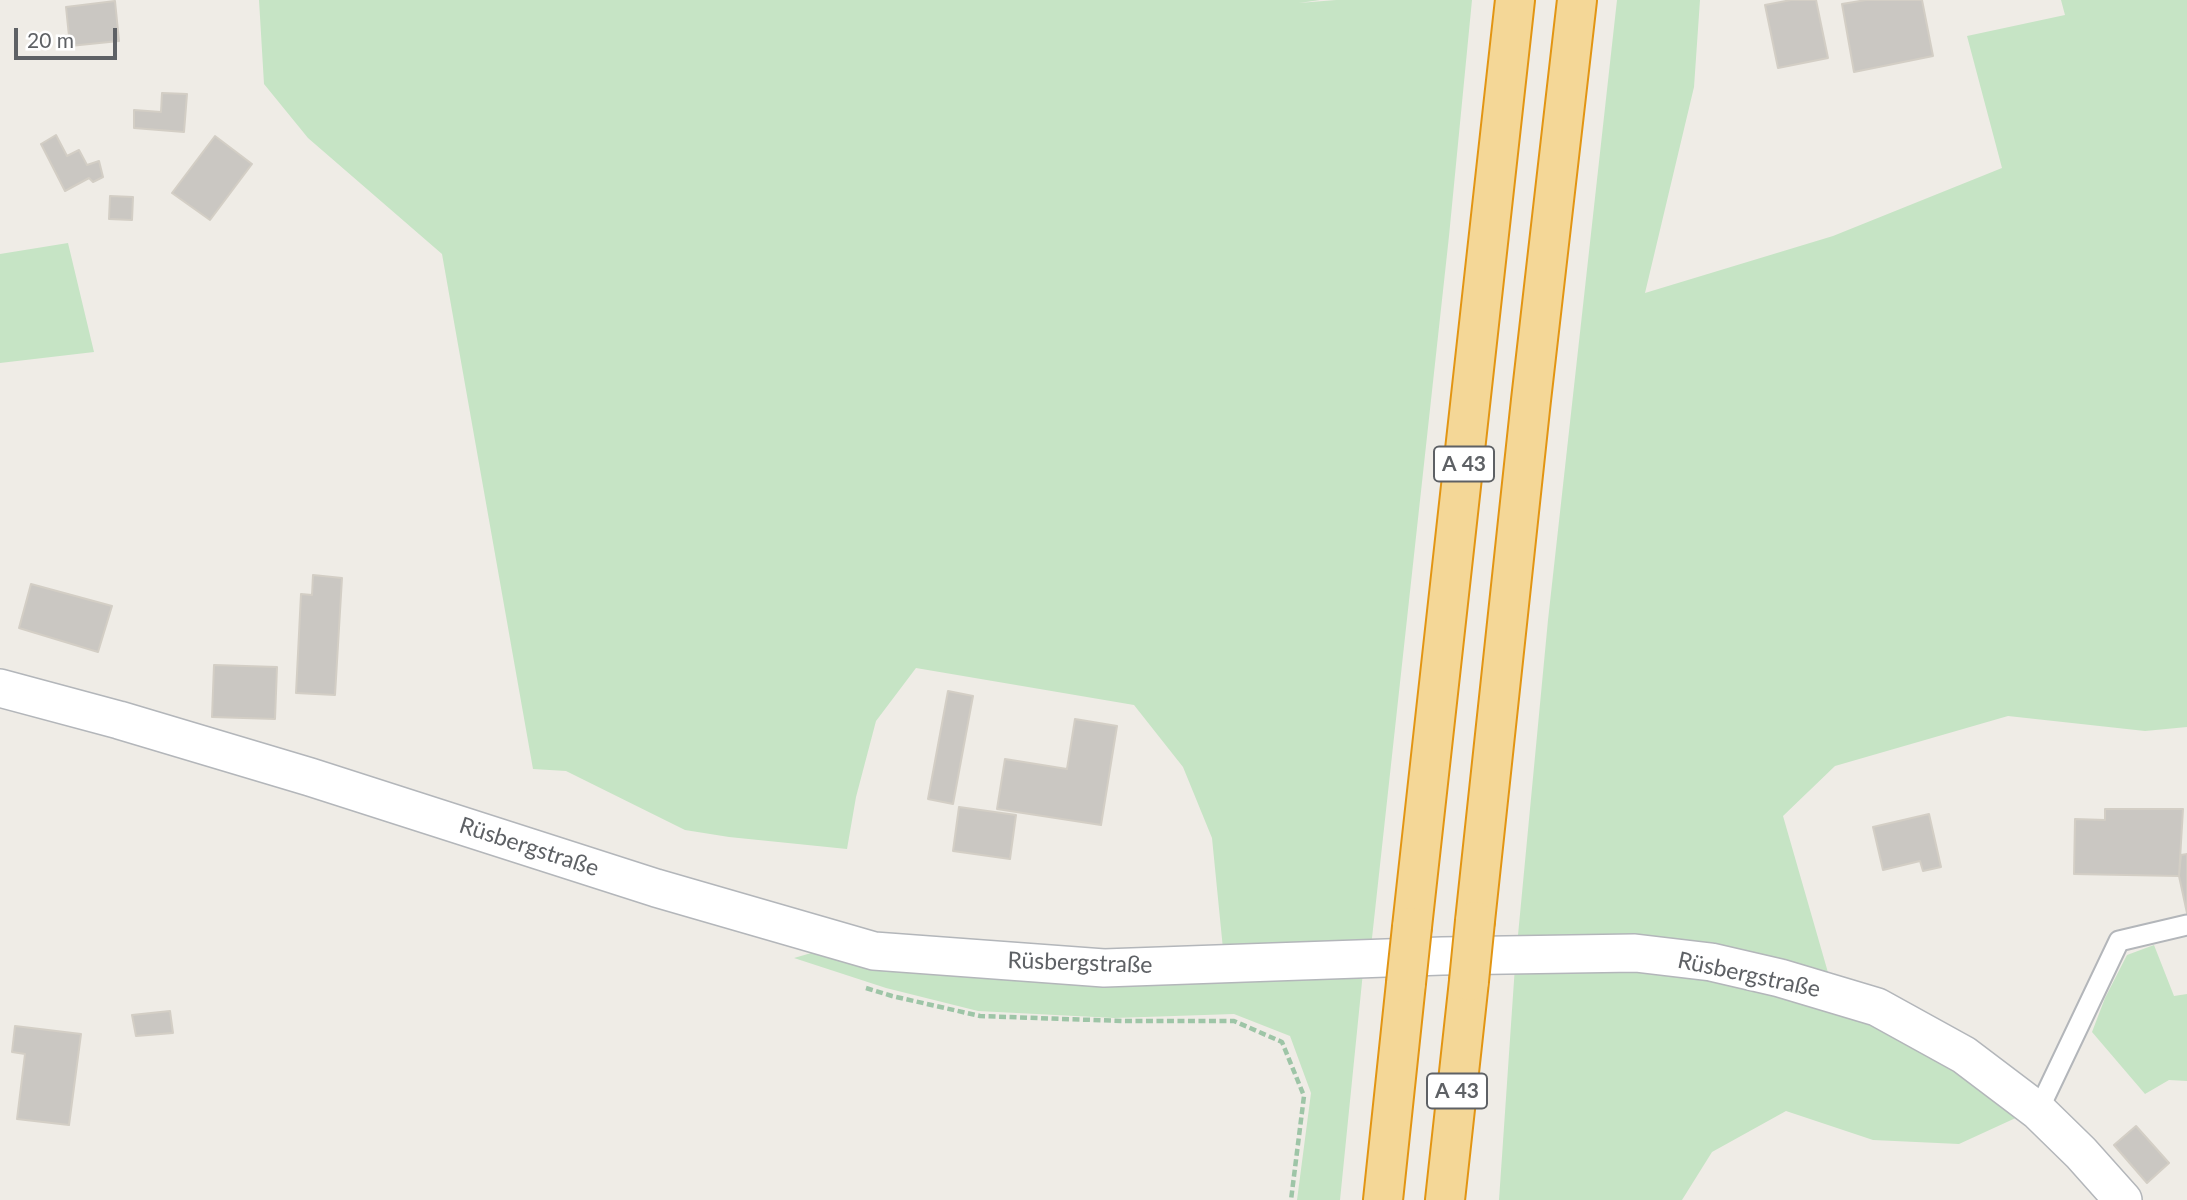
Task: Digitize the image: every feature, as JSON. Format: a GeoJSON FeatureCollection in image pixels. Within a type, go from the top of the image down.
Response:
{"type":"FeatureCollection","features":[{"type":"Feature","properties":{"kind":"highway","name":"A 43"},"geometry":{"type":"LineString","coordinates":[[1383,1200],[1515,0]]}},
{"type":"Feature","properties":{"kind":"highway","name":"A 43"},"geometry":{"type":"LineString","coordinates":[[1445,1200],[1577,0]]}},
{"type":"Feature","properties":{"kind":"street","name":"Rüsbergstraße"},"geometry":{"type":"LineString","coordinates":[[0,688],[298,773],[656,888],[874,951],[1104,968],[1442,956],[1635,953],[1710,962],[1780,978],[1877,1007],[1964,1055],[2038,1111],[2123,1200]]}},
{"type":"Feature","properties":{"kind":"lane"},"geometry":{"type":"LineString","coordinates":[[2038,1111],[2119,941],[2187,925]]}},
{"type":"Feature","properties":{"kind":"path"},"geometry":{"type":"LineString","coordinates":[[855,985],[980,1016],[1122,1021],[1234,1021],[1282,1042],[1304,1096],[1291,1200]]}},
{"type":"Feature","properties":{"kind":"green space"},"geometry":{"type":"Polygon","coordinates":[[[259,0],[1320,0],[1299,3],[1336,0],[1472,0],[1449,236],[1371,947],[1223,949],[1212,838],[1183,767],[1134,705],[916,668],[876,721],[856,797],[847,849],[685,830],[566,771],[533,769],[442,254],[308,138],[264,84],[259,0]]]}},
{"type":"Feature","properties":{"kind":"green space"},"geometry":{"type":"Polygon","coordinates":[[[1617,0],[1700,0],[1694,87],[1645,293],[1833,236],[2002,168],[1967,36],[2065,15],[2061,0],[2187,0],[2187,727],[2145,731],[2008,716],[1835,766],[1783,816],[1829,976],[1631,939],[1518,935],[1548,620],[1617,0]]]}},
{"type":"Feature","properties":{"kind":"green space"},"geometry":{"type":"Polygon","coordinates":[[[68,243],[94,352],[0,363],[0,254],[68,243]]]}},
{"type":"Feature","properties":{"kind":"green space"},"geometry":{"type":"Polygon","coordinates":[[[2154,945],[2174,996],[2187,994],[2187,1081],[2169,1080],[2145,1094],[2092,1032],[2105,998],[2127,955],[2154,945]]]}},
{"type":"Feature","properties":{"kind":"green space"},"geometry":{"type":"Polygon","coordinates":[[[825,949],[1363,972],[1340,1200],[1297,1200],[1311,1093],[1290,1036],[1234,1014],[1114,1018],[978,1011],[886,988],[794,958],[825,949]]]}},
{"type":"Feature","properties":{"kind":"green space"},"geometry":{"type":"Polygon","coordinates":[[[1515,966],[1643,968],[1715,975],[1873,1016],[1958,1067],[2020,1116],[1959,1144],[1873,1140],[1786,1111],[1712,1152],[1682,1200],[1499,1200],[1515,966]]]}},
{"type":"Feature","properties":{"kind":"building"},"geometry":{"type":"Polygon","coordinates":[[[1791,0],[1816,0],[1828,58],[1778,68],[1765,5],[1791,0]]]}},
{"type":"Feature","properties":{"kind":"building"},"geometry":{"type":"Polygon","coordinates":[[[1866,0],[1922,0],[1933,56],[1854,72],[1842,4],[1866,0]]]}},
{"type":"Feature","properties":{"kind":"building"},"geometry":{"type":"Polygon","coordinates":[[[115,1],[119,41],[70,46],[66,7],[115,1]]]}},
{"type":"Feature","properties":{"kind":"building"},"geometry":{"type":"Polygon","coordinates":[[[162,93],[187,94],[184,132],[134,128],[134,110],[161,112],[162,93]]]}},
{"type":"Feature","properties":{"kind":"building"},"geometry":{"type":"Polygon","coordinates":[[[56,135],[67,156],[79,150],[87,165],[99,161],[103,177],[93,182],[89,178],[65,191],[41,144],[56,135]]]}},
{"type":"Feature","properties":{"kind":"building"},"geometry":{"type":"Polygon","coordinates":[[[215,136],[252,164],[210,220],[172,193],[215,136]]]}},
{"type":"Feature","properties":{"kind":"building"},"geometry":{"type":"Polygon","coordinates":[[[110,196],[133,197],[132,220],[109,219],[110,196]]]}},
{"type":"Feature","properties":{"kind":"building"},"geometry":{"type":"Polygon","coordinates":[[[313,575],[342,578],[335,695],[296,693],[301,594],[312,595],[313,575]]]}},
{"type":"Feature","properties":{"kind":"building"},"geometry":{"type":"Polygon","coordinates":[[[31,584],[112,606],[98,652],[19,628],[31,584]]]}},
{"type":"Feature","properties":{"kind":"building"},"geometry":{"type":"Polygon","coordinates":[[[214,665],[277,667],[275,719],[212,717],[214,665]]]}},
{"type":"Feature","properties":{"kind":"building"},"geometry":{"type":"Polygon","coordinates":[[[948,691],[973,696],[953,804],[928,799],[948,691]]]}},
{"type":"Feature","properties":{"kind":"building"},"geometry":{"type":"Polygon","coordinates":[[[1075,719],[1117,726],[1101,825],[997,809],[1005,759],[1067,769],[1075,719]]]}},
{"type":"Feature","properties":{"kind":"building"},"geometry":{"type":"Polygon","coordinates":[[[959,807],[1016,815],[1010,859],[953,851],[959,807]]]}},
{"type":"Feature","properties":{"kind":"building"},"geometry":{"type":"Polygon","coordinates":[[[2105,809],[2183,809],[2179,876],[2074,874],[2075,819],[2105,820],[2105,809]]]}},
{"type":"Feature","properties":{"kind":"building"},"geometry":{"type":"Polygon","coordinates":[[[1929,814],[1941,867],[1923,871],[1920,861],[1883,870],[1873,827],[1929,814]]]}},
{"type":"Feature","properties":{"kind":"building"},"geometry":{"type":"Polygon","coordinates":[[[2187,854],[2187,913],[2179,876],[2181,855],[2187,854]]]}},
{"type":"Feature","properties":{"kind":"building"},"geometry":{"type":"Polygon","coordinates":[[[170,1011],[173,1033],[136,1036],[132,1015],[170,1011]]]}},
{"type":"Feature","properties":{"kind":"building"},"geometry":{"type":"Polygon","coordinates":[[[15,1026],[81,1034],[69,1125],[17,1119],[25,1054],[12,1052],[15,1026]]]}},
{"type":"Feature","properties":{"kind":"building"},"geometry":{"type":"Polygon","coordinates":[[[2136,1126],[2169,1163],[2147,1183],[2114,1145],[2136,1126]]]}}]}
